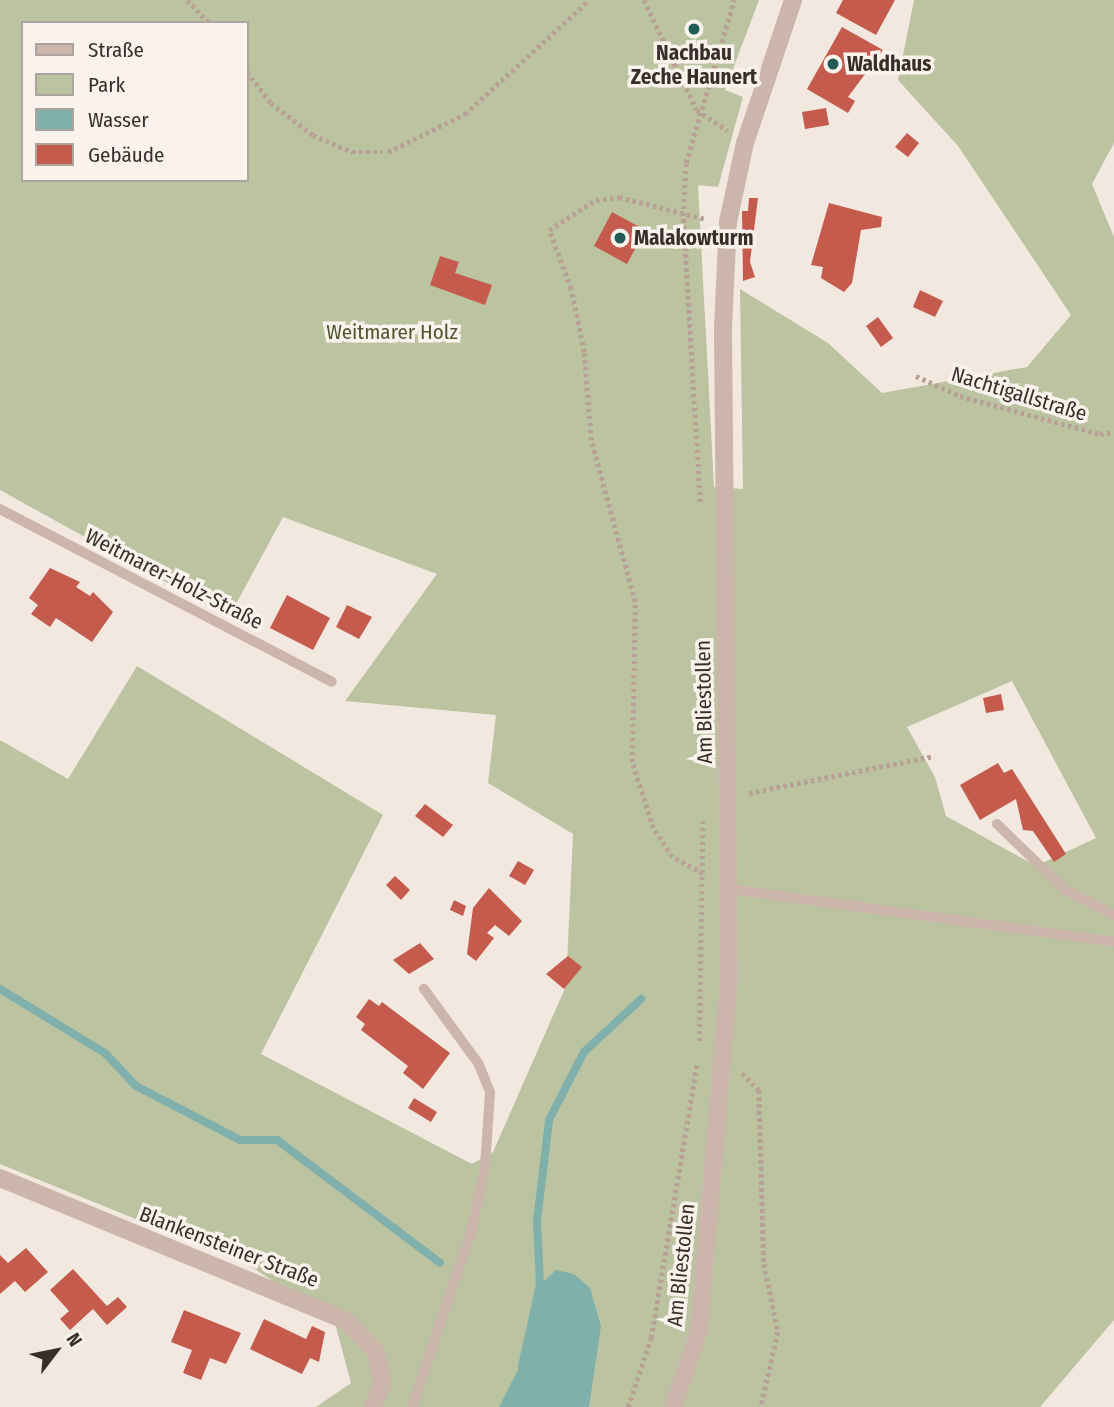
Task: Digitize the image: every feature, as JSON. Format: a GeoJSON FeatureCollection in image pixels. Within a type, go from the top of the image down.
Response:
{"type":"FeatureCollection","features":[{"type":"Feature","properties":{"kind":"street","name":"Am Bliestollen"},"geometry":{"type":"LineString","coordinates":[[673,1407],[699,1330],[723,1065],[729,889],[723,327],[728,222],[745,143],[793,0]]}},
{"type":"Feature","properties":{"kind":"street","name":"Blankensteiner Straße"},"geometry":{"type":"LineString","coordinates":[[0,1178],[345,1320],[376,1352],[382,1384],[373,1407]]}},
{"type":"Feature","properties":{"kind":"lane","name":"Weitmarer-Holz-Straße"},"geometry":{"type":"LineString","coordinates":[[0,509],[332,682]]}},
{"type":"Feature","properties":{"kind":"lane"},"geometry":{"type":"LineString","coordinates":[[997,824],[1065,890],[1114,915]]}},
{"type":"Feature","properties":{"kind":"lane"},"geometry":{"type":"LineString","coordinates":[[729,889],[1114,942]]}},
{"type":"Feature","properties":{"kind":"lane"},"geometry":{"type":"LineString","coordinates":[[412,1407],[471,1233],[485,1166],[490,1092],[478,1063],[424,989]]}},
{"type":"Feature","properties":{"kind":"path"},"geometry":{"type":"LineString","coordinates":[[187,0],[207,21]]}},
{"type":"Feature","properties":{"kind":"path"},"geometry":{"type":"LineString","coordinates":[[248,73],[271,103],[313,135],[352,152],[387,152],[465,114],[589,0]]}},
{"type":"Feature","properties":{"kind":"path"},"geometry":{"type":"LineString","coordinates":[[644,0],[697,110],[745,143]]}},
{"type":"Feature","properties":{"kind":"path"},"geometry":{"type":"LineString","coordinates":[[701,510],[683,216],[697,110],[734,0]]}},
{"type":"Feature","properties":{"kind":"path"},"geometry":{"type":"LineString","coordinates":[[728,222],[683,216],[619,197],[596,200],[549,230],[570,289],[584,352],[591,440],[635,601],[632,762],[653,828],[672,857],[729,889]]}},
{"type":"Feature","properties":{"kind":"path","name":"Nachtigallstraße"},"geometry":{"type":"LineString","coordinates":[[916,376],[972,399],[1100,434],[1114,432]]}},
{"type":"Feature","properties":{"kind":"path"},"geometry":{"type":"LineString","coordinates":[[728,797],[934,757]]}},
{"type":"Feature","properties":{"kind":"path"},"geometry":{"type":"LineString","coordinates":[[628,1407],[651,1338],[699,1051],[703,804]]}},
{"type":"Feature","properties":{"kind":"path"},"geometry":{"type":"LineString","coordinates":[[723,1065],[749,1076],[759,1090],[764,1264],[778,1332],[761,1407]]}},
{"type":"Feature","properties":{"kind":"green space","name":"Weitmarer Holz"},"geometry":{"type":"Polygon","coordinates":[[[0,0],[759,0],[725,90],[743,97],[718,187],[698,185],[714,487],[743,489],[740,289],[828,343],[882,393],[1027,367],[1071,315],[958,146],[898,80],[914,0],[1114,0],[1114,143],[1092,184],[1114,237],[1114,1320],[1040,1407],[316,1407],[351,1383],[335,1323],[249,1265],[0,1164],[0,740],[68,779],[137,666],[383,815],[261,1054],[472,1164],[493,1152],[566,986],[573,834],[488,783],[496,715],[345,701],[437,574],[283,517],[229,617],[0,490],[0,0]],[[1012,681],[907,727],[935,777],[946,816],[1036,866],[1096,838],[1012,681]]]}},
{"type":"Feature","properties":{"kind":"water"},"geometry":{"type":"Polygon","coordinates":[[[556,1270],[574,1274],[590,1288],[601,1326],[589,1407],[499,1407],[525,1356],[540,1285],[556,1270]]]}},
{"type":"Feature","properties":{"kind":"building"},"geometry":{"type":"Polygon","coordinates":[[[843,0],[895,0],[876,35],[836,13],[843,0]]]}},
{"type":"Feature","properties":{"kind":"building"},"geometry":{"type":"Polygon","coordinates":[[[842,27],[883,50],[848,97],[855,101],[848,113],[807,89],[842,27]]]}},
{"type":"Feature","properties":{"kind":"building"},"geometry":{"type":"Polygon","coordinates":[[[826,108],[829,125],[805,129],[802,112],[826,108]]]}},
{"type":"Feature","properties":{"kind":"building"},"geometry":{"type":"Polygon","coordinates":[[[907,133],[919,143],[908,157],[895,147],[907,133]]]}},
{"type":"Feature","properties":{"kind":"building"},"geometry":{"type":"Polygon","coordinates":[[[749,198],[758,198],[750,262],[755,277],[743,281],[742,211],[748,211],[749,198]]]}},
{"type":"Feature","properties":{"kind":"building"},"geometry":{"type":"Polygon","coordinates":[[[829,203],[882,217],[881,227],[861,230],[852,283],[844,292],[821,278],[823,267],[811,265],[829,203]]]}},
{"type":"Feature","properties":{"kind":"building","name":"Malakowturm"},"geometry":{"type":"Polygon","coordinates":[[[612,212],[645,230],[627,264],[594,246],[612,212]]]}},
{"type":"Feature","properties":{"kind":"building"},"geometry":{"type":"Polygon","coordinates":[[[440,256],[459,262],[455,273],[492,285],[485,305],[430,285],[440,256]]]}},
{"type":"Feature","properties":{"kind":"building"},"geometry":{"type":"Polygon","coordinates":[[[920,290],[943,301],[935,317],[913,307],[920,290]]]}},
{"type":"Feature","properties":{"kind":"building"},"geometry":{"type":"Polygon","coordinates":[[[878,317],[893,338],[881,347],[866,326],[878,317]]]}},
{"type":"Feature","properties":{"kind":"building"},"geometry":{"type":"Polygon","coordinates":[[[50,568],[80,582],[76,587],[90,596],[93,592],[113,612],[92,642],[56,618],[50,627],[31,614],[38,605],[29,598],[50,568]]]}},
{"type":"Feature","properties":{"kind":"building"},"geometry":{"type":"Polygon","coordinates":[[[287,595],[330,618],[313,650],[270,628],[287,595]]]}},
{"type":"Feature","properties":{"kind":"building"},"geometry":{"type":"Polygon","coordinates":[[[347,605],[372,617],[359,639],[336,627],[347,605]]]}},
{"type":"Feature","properties":{"kind":"building"},"geometry":{"type":"Polygon","coordinates":[[[1001,694],[1004,710],[986,713],[983,698],[1001,694]]]}},
{"type":"Feature","properties":{"kind":"building"},"geometry":{"type":"Polygon","coordinates":[[[998,763],[1004,773],[1012,769],[1066,854],[1054,862],[1033,831],[1023,830],[1016,799],[980,820],[960,785],[998,763]]]}},
{"type":"Feature","properties":{"kind":"building"},"geometry":{"type":"Polygon","coordinates":[[[425,804],[453,825],[443,837],[415,816],[425,804]]]}},
{"type":"Feature","properties":{"kind":"building"},"geometry":{"type":"Polygon","coordinates":[[[518,861],[534,870],[525,885],[509,876],[518,861]]]}},
{"type":"Feature","properties":{"kind":"building"},"geometry":{"type":"Polygon","coordinates":[[[395,876],[410,890],[401,900],[386,885],[395,876]]]}},
{"type":"Feature","properties":{"kind":"building"},"geometry":{"type":"Polygon","coordinates":[[[489,888],[522,921],[509,936],[495,925],[487,933],[494,938],[476,961],[467,954],[473,908],[489,888]]]}},
{"type":"Feature","properties":{"kind":"building"},"geometry":{"type":"Polygon","coordinates":[[[454,900],[466,906],[463,916],[450,910],[454,900]]]}},
{"type":"Feature","properties":{"kind":"building"},"geometry":{"type":"Polygon","coordinates":[[[420,943],[434,959],[409,974],[393,960],[420,943]]]}},
{"type":"Feature","properties":{"kind":"building"},"geometry":{"type":"Polygon","coordinates":[[[568,956],[582,967],[564,989],[546,974],[568,956]]]}},
{"type":"Feature","properties":{"kind":"building"},"geometry":{"type":"Polygon","coordinates":[[[369,999],[379,1006],[382,1002],[450,1053],[423,1089],[403,1073],[408,1066],[361,1030],[365,1024],[356,1017],[369,999]]]}},
{"type":"Feature","properties":{"kind":"building"},"geometry":{"type":"Polygon","coordinates":[[[414,1098],[437,1112],[431,1122],[408,1108],[414,1098]]]}},
{"type":"Feature","properties":{"kind":"building"},"geometry":{"type":"Polygon","coordinates":[[[26,1248],[48,1272],[25,1292],[15,1281],[0,1294],[0,1255],[8,1263],[26,1248]]]}},
{"type":"Feature","properties":{"kind":"building"},"geometry":{"type":"Polygon","coordinates":[[[73,1269],[107,1306],[118,1297],[127,1307],[107,1325],[93,1309],[70,1330],[60,1319],[69,1311],[50,1290],[73,1269]]]}},
{"type":"Feature","properties":{"kind":"building"},"geometry":{"type":"Polygon","coordinates":[[[184,1310],[241,1333],[226,1364],[210,1358],[201,1380],[183,1373],[192,1350],[171,1342],[184,1310]]]}},
{"type":"Feature","properties":{"kind":"building"},"geometry":{"type":"Polygon","coordinates":[[[264,1319],[306,1339],[312,1326],[325,1332],[319,1362],[310,1358],[302,1374],[250,1349],[264,1319]]]}},
{"type":"Feature","properties":{"kind":"waterway"},"geometry":{"type":"LineString","coordinates":[[0,989],[105,1053],[136,1086],[240,1140],[277,1140],[440,1263]]}},
{"type":"Feature","properties":{"kind":"waterway"},"geometry":{"type":"LineString","coordinates":[[522,1366],[540,1285],[537,1221],[549,1120],[584,1052],[641,999]]}},
{"type":"Feature","properties":{"kind":"place","name":"Nachbau Zeche Haunert"},"geometry":{"type":"Point","coordinates":[694,29]}},
{"type":"Feature","properties":{"kind":"place","name":"Waldhaus"},"geometry":{"type":"Point","coordinates":[833,64]}},
{"type":"Feature","properties":{"kind":"place","name":"Malakowturm"},"geometry":{"type":"Point","coordinates":[620,238]}}]}
